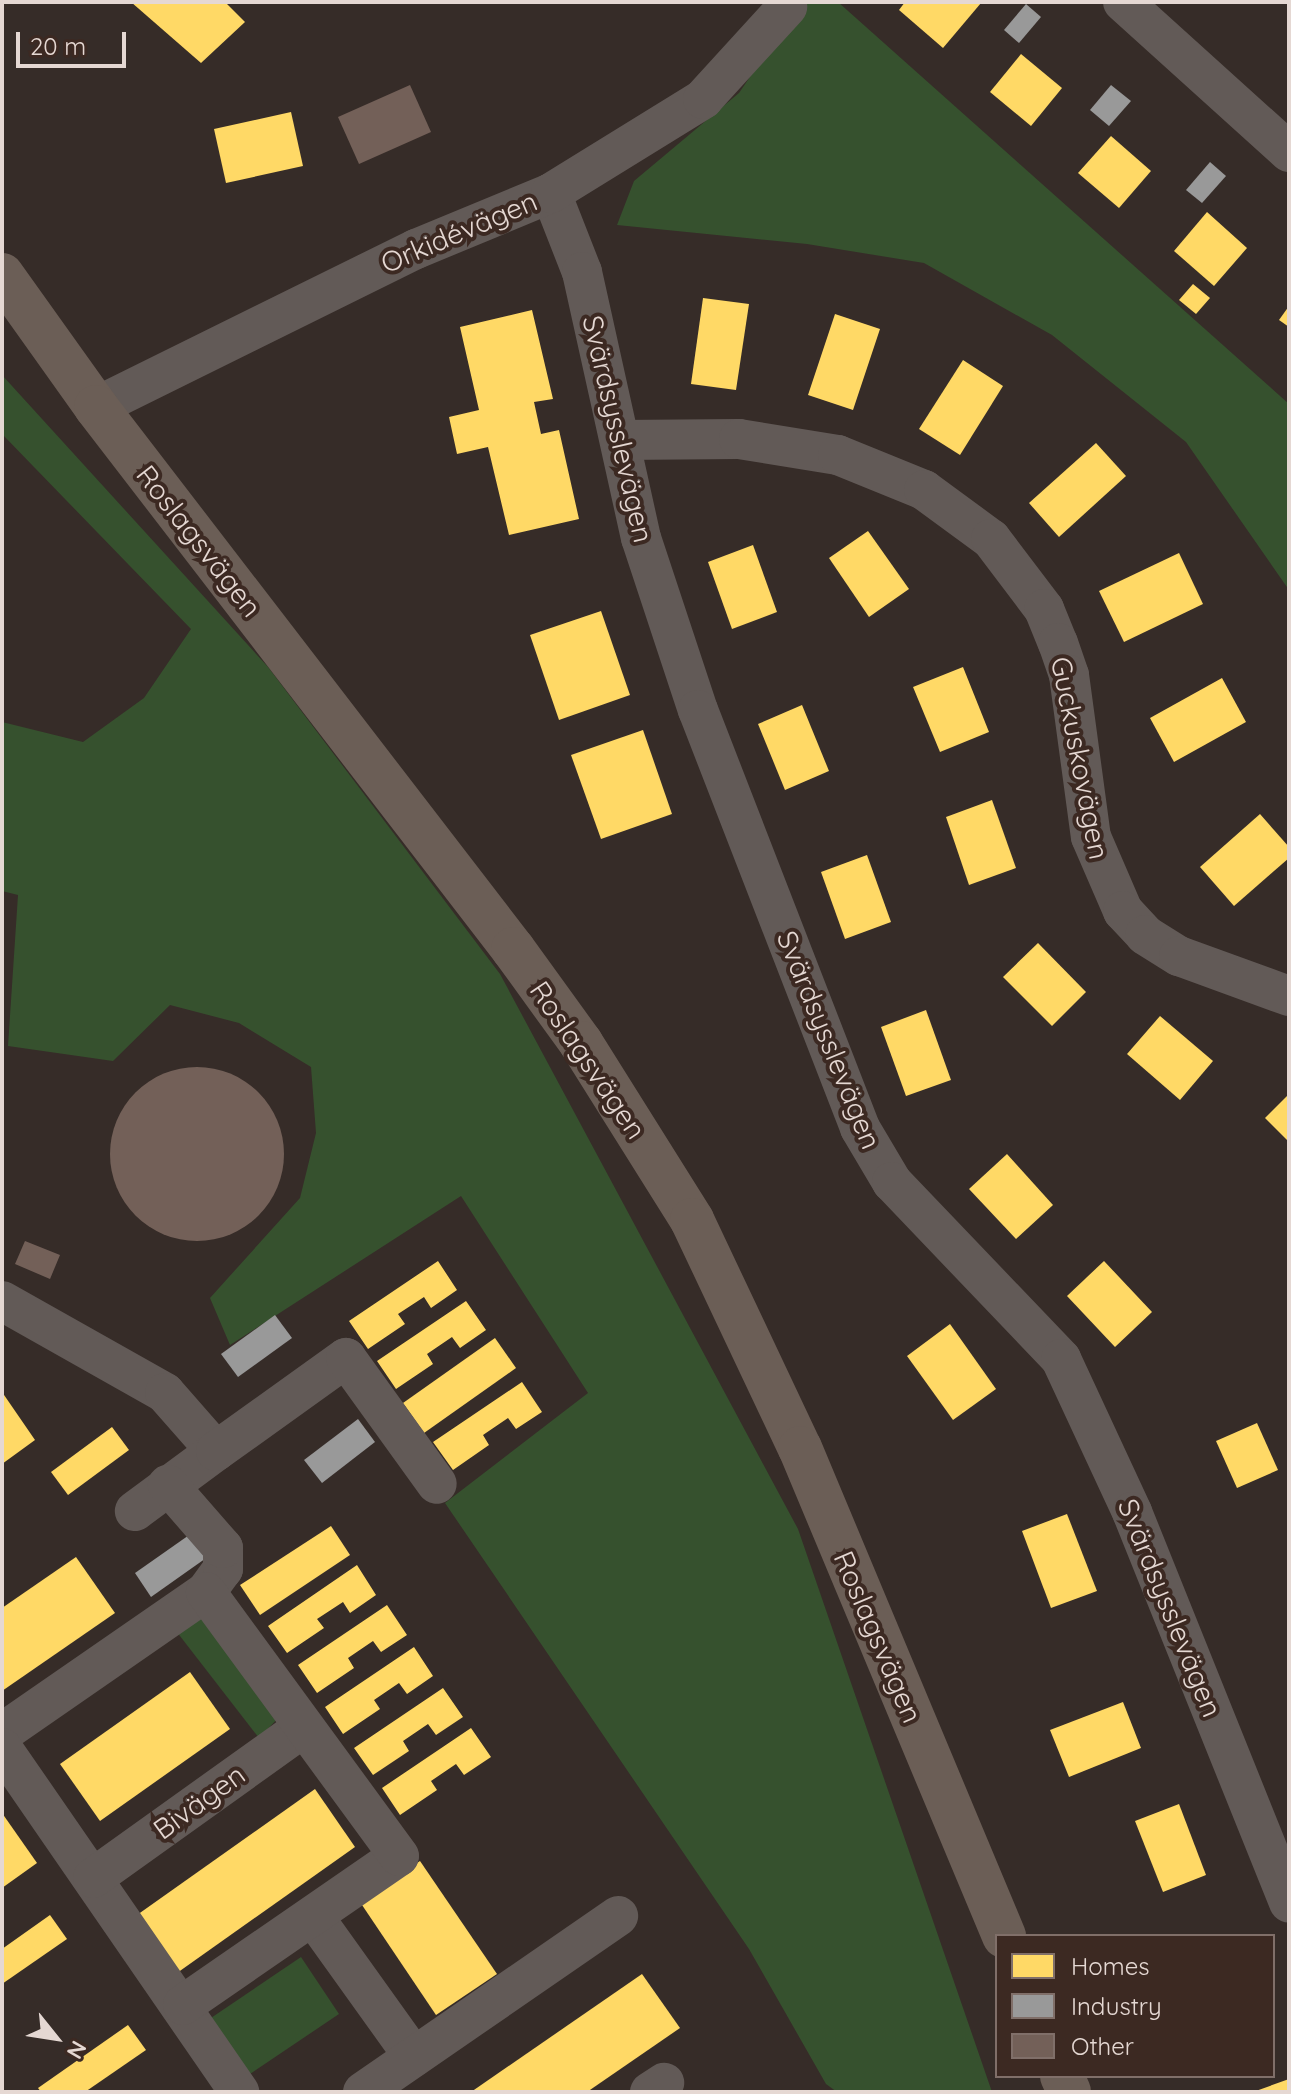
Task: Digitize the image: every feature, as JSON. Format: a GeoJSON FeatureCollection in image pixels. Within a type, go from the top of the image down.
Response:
{"type":"FeatureCollection","features":[{"type":"Feature","properties":{"kind":"main road","name":"Roslagsvägen"},"geometry":{"type":"LineString","coordinates":[[3,276],[96,407],[513,949],[581,1043],[692,1220],[800,1448],[1003,1934]]}},
{"type":"Feature","properties":{"kind":"street"},"geometry":{"type":"LineString","coordinates":[[1123,2],[1289,152]]}},
{"type":"Feature","properties":{"kind":"street","name":"Orkidévägen"},"geometry":{"type":"LineString","coordinates":[[96,407],[402,255],[551,193],[703,99],[787,7]]}},
{"type":"Feature","properties":{"kind":"street","name":"Svärdsysslevägen"},"geometry":{"type":"LineString","coordinates":[[551,193],[582,272],[641,538],[698,710],[860,1128],[892,1182],[1061,1359],[1132,1512],[1289,1903]]}},
{"type":"Feature","properties":{"kind":"street","name":"Guckuskovägen"},"geometry":{"type":"LineString","coordinates":[[620,440],[739,439],[838,455],[924,490],[991,539],[1044,609],[1058,643],[1069,675],[1091,837],[1123,911],[1145,935],[1179,956],[1289,996]]}},
{"type":"Feature","properties":{"kind":"street"},"geometry":{"type":"LineString","coordinates":[[2,1301],[165,1393],[216,1451]]}},
{"type":"Feature","properties":{"kind":"street"},"geometry":{"type":"LineString","coordinates":[[135,1511],[346,1358],[437,1484]]}},
{"type":"Feature","properties":{"kind":"street"},"geometry":{"type":"LineString","coordinates":[[2,1733],[206,1592],[223,1569],[223,1548],[168,1485]]}},
{"type":"Feature","properties":{"kind":"street"},"geometry":{"type":"LineString","coordinates":[[183,2005],[399,1856],[206,1592]]}},
{"type":"Feature","properties":{"kind":"street","name":"Bivägen"},"geometry":{"type":"LineString","coordinates":[[93,1878],[304,1727]]}},
{"type":"Feature","properties":{"kind":"street"},"geometry":{"type":"LineString","coordinates":[[2,1748],[183,2005],[239,2092]]}},
{"type":"Feature","properties":{"kind":"street"},"geometry":{"type":"LineString","coordinates":[[313,1916],[414,2057]]}},
{"type":"Feature","properties":{"kind":"street"},"geometry":{"type":"LineString","coordinates":[[363,2092],[618,1916]]}},
{"type":"Feature","properties":{"kind":"green space"},"geometry":{"type":"Polygon","coordinates":[[[801,2],[838,2],[1289,404],[1289,590],[1186,442],[1052,335],[924,263],[807,244],[617,225],[634,181],[739,93],[801,2]]]}},
{"type":"Feature","properties":{"kind":"green space"},"geometry":{"type":"Polygon","coordinates":[[[2,375],[268,667],[500,974],[798,1529],[992,2092],[837,2092],[826,2084],[749,1949],[445,1503],[588,1393],[461,1196],[230,1345],[210,1298],[300,1198],[316,1133],[311,1067],[239,1023],[170,1005],[113,1061],[8,1046],[18,895],[2,891],[2,722],[83,742],[144,698],[191,629],[2,434],[2,375]]]}},
{"type":"Feature","properties":{"kind":"green space"},"geometry":{"type":"Polygon","coordinates":[[[199,1611],[282,1714],[259,1738],[173,1627],[199,1611]]]}},
{"type":"Feature","properties":{"kind":"green space"},"geometry":{"type":"Polygon","coordinates":[[[301,1957],[339,2014],[244,2078],[205,2022],[301,1957]]]}},
{"type":"Feature","properties":{"kind":"building: Homes"},"geometry":{"type":"Polygon","coordinates":[[[131,2],[225,2],[245,22],[201,63],[131,2]]]}},
{"type":"Feature","properties":{"kind":"building: Homes"},"geometry":{"type":"Polygon","coordinates":[[[905,2],[981,3],[943,48],[899,10],[905,2]]]}},
{"type":"Feature","properties":{"kind":"building: Homes"},"geometry":{"type":"Polygon","coordinates":[[[1021,54],[1062,88],[1031,126],[990,92],[1021,54]]]}},
{"type":"Feature","properties":{"kind":"building: Homes"},"geometry":{"type":"Polygon","coordinates":[[[291,112],[303,166],[226,183],[214,129],[291,112]]]}},
{"type":"Feature","properties":{"kind":"building: Homes"},"geometry":{"type":"Polygon","coordinates":[[[1111,136],[1151,171],[1119,208],[1078,173],[1111,136]]]}},
{"type":"Feature","properties":{"kind":"building: Homes"},"geometry":{"type":"Polygon","coordinates":[[[1207,212],[1247,248],[1214,286],[1174,251],[1207,212]]]}},
{"type":"Feature","properties":{"kind":"building: Homes"},"geometry":{"type":"Polygon","coordinates":[[[1193,284],[1210,298],[1196,314],[1179,300],[1193,284]]]}},
{"type":"Feature","properties":{"kind":"building: Homes"},"geometry":{"type":"Polygon","coordinates":[[[703,298],[749,304],[736,390],[691,384],[703,298]]]}},
{"type":"Feature","properties":{"kind":"building: Homes"},"geometry":{"type":"Polygon","coordinates":[[[1289,306],[1289,327],[1279,320],[1289,306]]]}},
{"type":"Feature","properties":{"kind":"building: Homes"},"geometry":{"type":"Polygon","coordinates":[[[532,310],[553,399],[534,402],[541,434],[559,430],[579,519],[509,535],[488,447],[457,454],[449,417],[479,410],[460,327],[532,310]]]}},
{"type":"Feature","properties":{"kind":"building: Homes"},"geometry":{"type":"Polygon","coordinates":[[[835,314],[880,329],[853,410],[808,395],[835,314]]]}},
{"type":"Feature","properties":{"kind":"building: Homes"},"geometry":{"type":"Polygon","coordinates":[[[963,360],[1003,386],[960,455],[919,429],[963,360]]]}},
{"type":"Feature","properties":{"kind":"building: Homes"},"geometry":{"type":"Polygon","coordinates":[[[1096,443],[1126,476],[1059,537],[1029,503],[1096,443]]]}},
{"type":"Feature","properties":{"kind":"building: Homes"},"geometry":{"type":"Polygon","coordinates":[[[868,531],[909,589],[869,617],[829,558],[868,531]]]}},
{"type":"Feature","properties":{"kind":"building: Homes"},"geometry":{"type":"Polygon","coordinates":[[[753,545],[777,612],[732,629],[708,562],[753,545]]]}},
{"type":"Feature","properties":{"kind":"building: Homes"},"geometry":{"type":"Polygon","coordinates":[[[1179,553],[1203,604],[1124,642],[1099,591],[1179,553]]]}},
{"type":"Feature","properties":{"kind":"building: Homes"},"geometry":{"type":"Polygon","coordinates":[[[601,611],[630,695],[559,720],[530,635],[601,611]]]}},
{"type":"Feature","properties":{"kind":"building: Homes"},"geometry":{"type":"Polygon","coordinates":[[[963,667],[989,732],[940,752],[913,687],[963,667]]]}},
{"type":"Feature","properties":{"kind":"building: Homes"},"geometry":{"type":"Polygon","coordinates":[[[1222,678],[1246,722],[1174,762],[1150,718],[1222,678]]]}},
{"type":"Feature","properties":{"kind":"building: Homes"},"geometry":{"type":"Polygon","coordinates":[[[802,705],[829,771],[785,790],[758,724],[802,705]]]}},
{"type":"Feature","properties":{"kind":"building: Homes"},"geometry":{"type":"Polygon","coordinates":[[[643,730],[672,814],[601,839],[571,755],[643,730]]]}},
{"type":"Feature","properties":{"kind":"building: Homes"},"geometry":{"type":"Polygon","coordinates":[[[992,800],[1016,868],[969,885],[946,817],[992,800]]]}},
{"type":"Feature","properties":{"kind":"building: Homes"},"geometry":{"type":"Polygon","coordinates":[[[1260,814],[1289,847],[1289,858],[1234,906],[1200,867],[1260,814]]]}},
{"type":"Feature","properties":{"kind":"building: Homes"},"geometry":{"type":"Polygon","coordinates":[[[867,855],[891,922],[845,939],[821,872],[867,855]]]}},
{"type":"Feature","properties":{"kind":"building: Homes"},"geometry":{"type":"Polygon","coordinates":[[[1038,943],[1086,992],[1052,1026],[1003,977],[1038,943]]]}},
{"type":"Feature","properties":{"kind":"building: Homes"},"geometry":{"type":"Polygon","coordinates":[[[926,1010],[951,1080],[906,1096],[881,1027],[926,1010]]]}},
{"type":"Feature","properties":{"kind":"building: Homes"},"geometry":{"type":"Polygon","coordinates":[[[1160,1016],[1213,1061],[1180,1100],[1127,1054],[1160,1016]]]}},
{"type":"Feature","properties":{"kind":"building: Homes"},"geometry":{"type":"Polygon","coordinates":[[[1289,1094],[1289,1142],[1265,1118],[1289,1094]]]}},
{"type":"Feature","properties":{"kind":"building: Homes"},"geometry":{"type":"Polygon","coordinates":[[[1007,1154],[1053,1205],[1016,1239],[969,1189],[1007,1154]]]}},
{"type":"Feature","properties":{"kind":"building: Homes"},"geometry":{"type":"Polygon","coordinates":[[[438,1261],[457,1290],[431,1308],[424,1297],[398,1314],[405,1324],[368,1349],[349,1321],[438,1261]]]}},
{"type":"Feature","properties":{"kind":"building: Homes"},"geometry":{"type":"Polygon","coordinates":[[[1104,1261],[1152,1312],[1115,1347],[1067,1296],[1104,1261]]]}},
{"type":"Feature","properties":{"kind":"building: Homes"},"geometry":{"type":"Polygon","coordinates":[[[466,1301],[486,1330],[460,1348],[452,1337],[427,1354],[433,1364],[396,1389],[377,1361],[466,1301]]]}},
{"type":"Feature","properties":{"kind":"building: Homes"},"geometry":{"type":"Polygon","coordinates":[[[950,1324],[996,1389],[953,1420],[907,1356],[950,1324]]]}},
{"type":"Feature","properties":{"kind":"building: Homes"},"geometry":{"type":"Polygon","coordinates":[[[495,1338],[516,1368],[424,1433],[403,1403],[495,1338]]]}},
{"type":"Feature","properties":{"kind":"building: Homes"},"geometry":{"type":"Polygon","coordinates":[[[522,1382],[542,1412],[516,1429],[508,1418],[483,1435],[489,1445],[453,1470],[433,1442],[522,1382]]]}},
{"type":"Feature","properties":{"kind":"building: Homes"},"geometry":{"type":"Polygon","coordinates":[[[2,1392],[35,1440],[2,1464],[2,1392]]]}},
{"type":"Feature","properties":{"kind":"building: Homes"},"geometry":{"type":"Polygon","coordinates":[[[1257,1423],[1278,1470],[1237,1488],[1216,1441],[1257,1423]]]}},
{"type":"Feature","properties":{"kind":"building: Homes"},"geometry":{"type":"Polygon","coordinates":[[[112,1427],[129,1450],[68,1495],[51,1472],[112,1427]]]}},
{"type":"Feature","properties":{"kind":"building: Homes"},"geometry":{"type":"Polygon","coordinates":[[[1067,1514],[1097,1591],[1051,1608],[1022,1531],[1067,1514]]]}},
{"type":"Feature","properties":{"kind":"building: Homes"},"geometry":{"type":"Polygon","coordinates":[[[331,1526],[350,1555],[260,1615],[240,1585],[331,1526]]]}},
{"type":"Feature","properties":{"kind":"building: Homes"},"geometry":{"type":"Polygon","coordinates":[[[76,1557],[115,1613],[2,1691],[2,1608],[76,1557]]]}},
{"type":"Feature","properties":{"kind":"building: Homes"},"geometry":{"type":"Polygon","coordinates":[[[357,1565],[376,1595],[350,1613],[343,1602],[317,1619],[324,1628],[287,1653],[268,1626],[357,1565]]]}},
{"type":"Feature","properties":{"kind":"building: Homes"},"geometry":{"type":"Polygon","coordinates":[[[387,1605],[407,1635],[381,1652],[373,1641],[348,1658],[354,1668],[317,1693],[298,1665],[387,1605]]]}},
{"type":"Feature","properties":{"kind":"building: Homes"},"geometry":{"type":"Polygon","coordinates":[[[414,1647],[433,1676],[407,1694],[399,1683],[374,1700],[380,1709],[343,1734],[325,1707],[414,1647]]]}},
{"type":"Feature","properties":{"kind":"building: Homes"},"geometry":{"type":"Polygon","coordinates":[[[190,1672],[230,1729],[100,1821],[60,1764],[190,1672]]]}},
{"type":"Feature","properties":{"kind":"building: Homes"},"geometry":{"type":"Polygon","coordinates":[[[443,1688],[463,1717],[436,1735],[428,1724],[403,1741],[409,1751],[373,1775],[354,1748],[443,1688]]]}},
{"type":"Feature","properties":{"kind":"building: Homes"},"geometry":{"type":"Polygon","coordinates":[[[1123,1702],[1141,1748],[1069,1777],[1050,1730],[1123,1702]]]}},
{"type":"Feature","properties":{"kind":"building: Homes"},"geometry":{"type":"Polygon","coordinates":[[[471,1728],[491,1757],[464,1775],[456,1764],[431,1781],[437,1790],[400,1815],[382,1788],[471,1728]]]}},
{"type":"Feature","properties":{"kind":"building: Homes"},"geometry":{"type":"Polygon","coordinates":[[[315,1789],[355,1847],[177,1973],[137,1915],[315,1789]]]}},
{"type":"Feature","properties":{"kind":"building: Homes"},"geometry":{"type":"Polygon","coordinates":[[[1179,1804],[1206,1875],[1163,1892],[1135,1821],[1179,1804]]]}},
{"type":"Feature","properties":{"kind":"building: Homes"},"geometry":{"type":"Polygon","coordinates":[[[2,1813],[37,1863],[2,1888],[2,1813]]]}},
{"type":"Feature","properties":{"kind":"building: Homes"},"geometry":{"type":"Polygon","coordinates":[[[420,1861],[497,1974],[436,2015],[360,1902],[420,1861]]]}},
{"type":"Feature","properties":{"kind":"building: Homes"},"geometry":{"type":"Polygon","coordinates":[[[50,1915],[67,1939],[2,1984],[2,1949],[50,1915]]]}},
{"type":"Feature","properties":{"kind":"building: Homes"},"geometry":{"type":"Polygon","coordinates":[[[642,1974],[680,2028],[587,2092],[471,2092],[642,1974]]]}},
{"type":"Feature","properties":{"kind":"building: Homes"},"geometry":{"type":"Polygon","coordinates":[[[128,2025],[146,2050],[85,2092],[41,2092],[38,2088],[128,2025]]]}},
{"type":"Feature","properties":{"kind":"building: Homes"},"geometry":{"type":"Polygon","coordinates":[[[1289,2079],[1289,2092],[1253,2092],[1289,2079]]]}},
{"type":"Feature","properties":{"kind":"building: Industry"},"geometry":{"type":"Polygon","coordinates":[[[1026,4],[1041,17],[1019,43],[1004,30],[1026,4]]]}},
{"type":"Feature","properties":{"kind":"building: Industry"},"geometry":{"type":"Polygon","coordinates":[[[1111,85],[1131,101],[1109,126],[1090,110],[1111,85]]]}},
{"type":"Feature","properties":{"kind":"building: Industry"},"geometry":{"type":"Polygon","coordinates":[[[1210,162],[1226,176],[1202,203],[1186,190],[1210,162]]]}},
{"type":"Feature","properties":{"kind":"building: Industry"},"geometry":{"type":"Polygon","coordinates":[[[275,1315],[292,1338],[238,1377],[221,1354],[275,1315]]]}},
{"type":"Feature","properties":{"kind":"building: Industry"},"geometry":{"type":"Polygon","coordinates":[[[358,1419],[375,1442],[322,1483],[304,1460],[358,1419]]]}},
{"type":"Feature","properties":{"kind":"building: Industry"},"geometry":{"type":"Polygon","coordinates":[[[192,1533],[209,1556],[151,1597],[135,1573],[192,1533]]]}},
{"type":"Feature","properties":{"kind":"building: Other"},"geometry":{"type":"Polygon","coordinates":[[[410,85],[431,132],[359,164],[338,117],[410,85]]]}},
{"type":"Feature","properties":{"kind":"building: Other"},"geometry":{"type":"Polygon","coordinates":[[[197,1067],[230,1073],[259,1092],[278,1121],[284,1154],[278,1187],[259,1216],[230,1235],[197,1241],[164,1235],[135,1216],[116,1187],[110,1154],[116,1121],[135,1092],[164,1073],[197,1067]]]}},
{"type":"Feature","properties":{"kind":"building: Other"},"geometry":{"type":"Polygon","coordinates":[[[25,1241],[60,1255],[50,1279],[15,1264],[25,1241]]]}}]}
